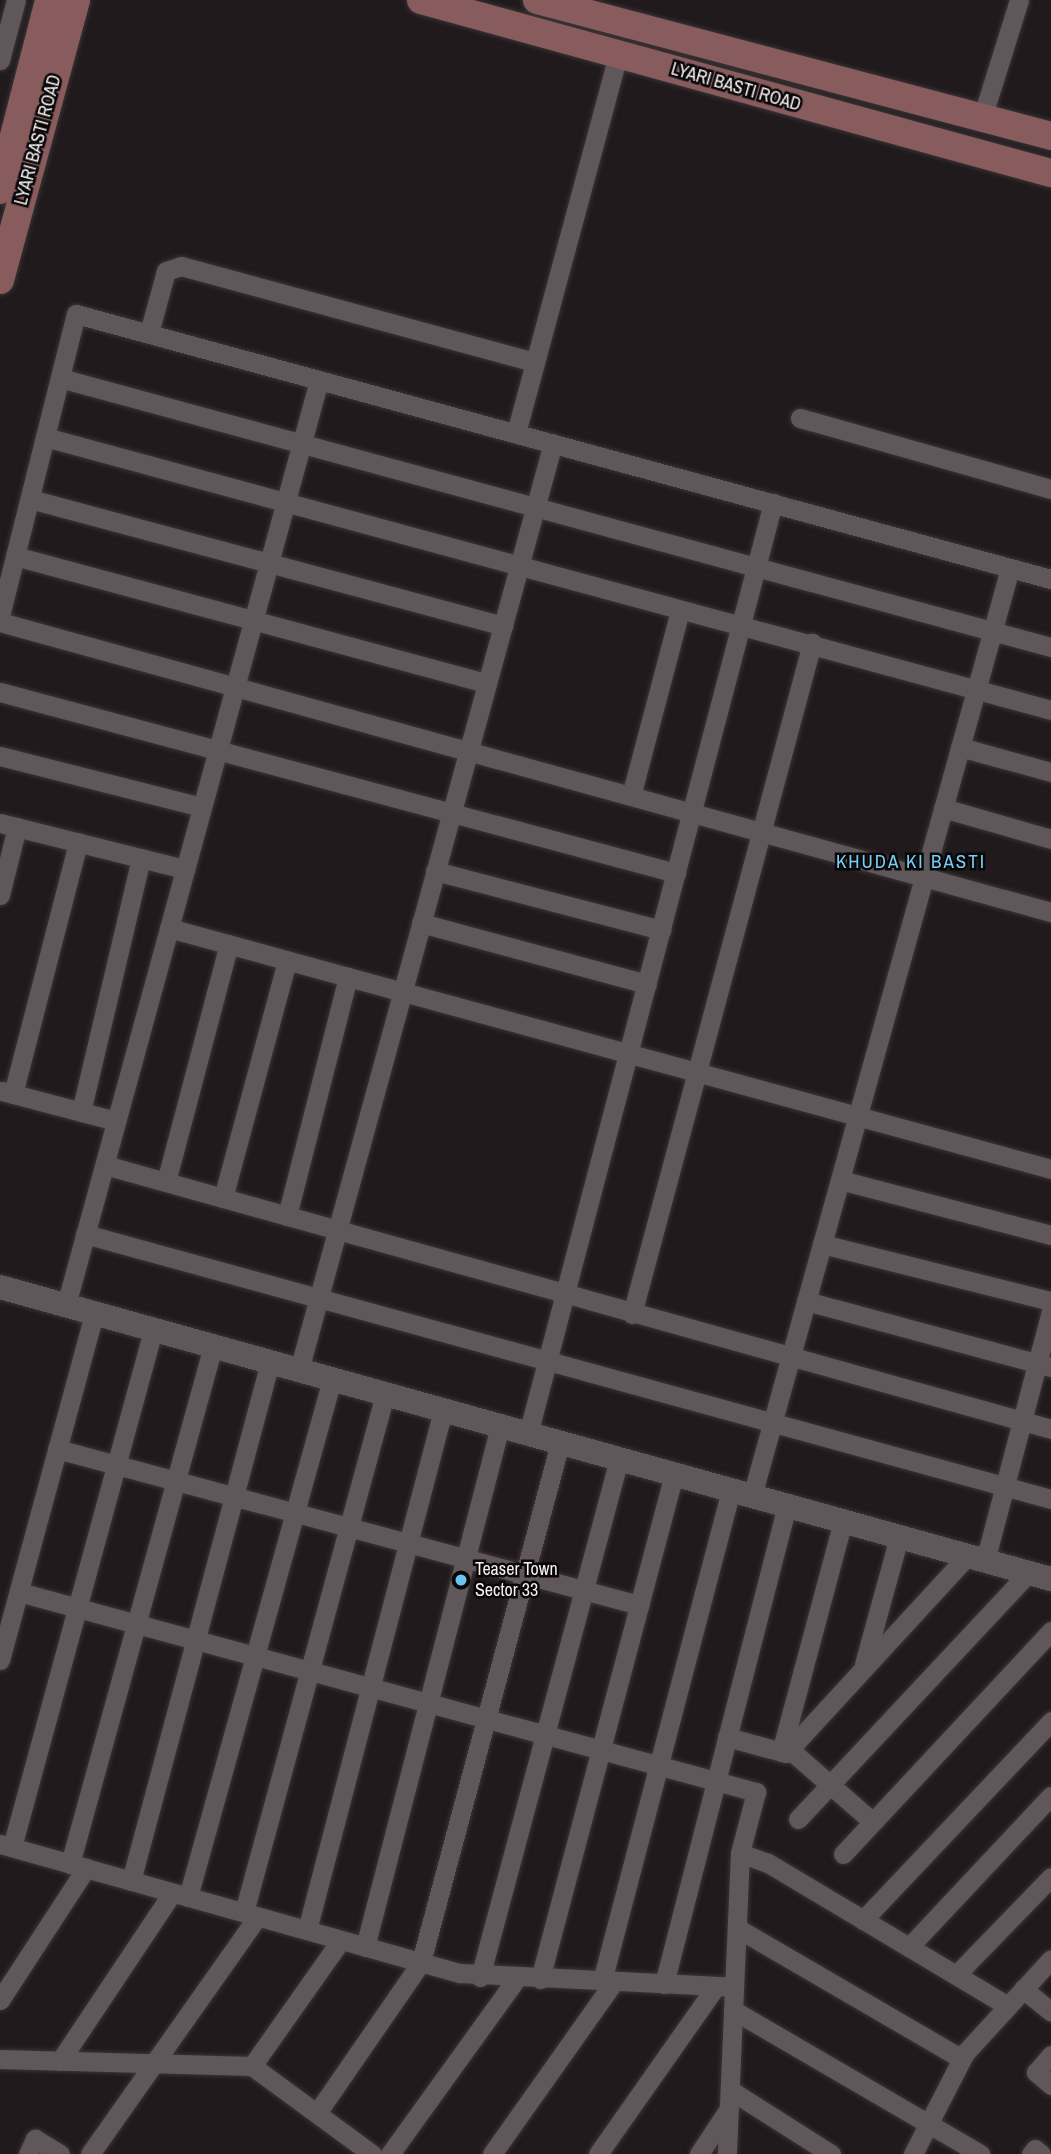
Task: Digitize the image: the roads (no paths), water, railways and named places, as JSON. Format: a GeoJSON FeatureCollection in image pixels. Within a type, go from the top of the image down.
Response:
{"type":"FeatureCollection","features":[{"type":"Feature","properties":{"kind":"main road","name":"LYARI BASTI ROAD"},"geometry":{"type":"LineString","coordinates":[[0,190],[49,0]]}},
{"type":"Feature","properties":{"kind":"main road","name":"LYARI BASTI ROAD"},"geometry":{"type":"LineString","coordinates":[[0,281],[76,0]]}},
{"type":"Feature","properties":{"kind":"main road","name":"LYARI BASTI ROAD"},"geometry":{"type":"LineString","coordinates":[[421,0],[1051,173]]}},
{"type":"Feature","properties":{"kind":"main road","name":"LYARI BASTI ROAD"},"geometry":{"type":"LineString","coordinates":[[537,0],[1051,136]]}},
{"type":"Feature","properties":{"kind":"street"},"geometry":{"type":"LineString","coordinates":[[0,60],[16,0]]}},
{"type":"Feature","properties":{"kind":"street"},"geometry":{"type":"LineString","coordinates":[[982,118],[1018,0]]}},
{"type":"Feature","properties":{"kind":"street"},"geometry":{"type":"LineString","coordinates":[[516,433],[618,54]]}},
{"type":"Feature","properties":{"kind":"street"},"geometry":{"type":"LineString","coordinates":[[149,334],[166,271],[181,266],[535,362]]}},
{"type":"Feature","properties":{"kind":"street"},"geometry":{"type":"LineString","coordinates":[[0,616],[76,314],[1051,579]]}},
{"type":"Feature","properties":{"kind":"street"},"geometry":{"type":"LineString","coordinates":[[60,378],[1051,647]]}},
{"type":"Feature","properties":{"kind":"street"},"geometry":{"type":"LineString","coordinates":[[66,1305],[319,380]]}},
{"type":"Feature","properties":{"kind":"street"},"geometry":{"type":"LineString","coordinates":[[800,418],[1051,489]]}},
{"type":"Feature","properties":{"kind":"street"},"geometry":{"type":"LineString","coordinates":[[45,437],[1051,710]]}},
{"type":"Feature","properties":{"kind":"street"},"geometry":{"type":"LineString","coordinates":[[299,1370],[553,443]]}},
{"type":"Feature","properties":{"kind":"street"},"geometry":{"type":"LineString","coordinates":[[30,499],[503,626]]}},
{"type":"Feature","properties":{"kind":"street"},"geometry":{"type":"LineString","coordinates":[[528,1434],[773,503]]}},
{"type":"Feature","properties":{"kind":"street"},"geometry":{"type":"LineString","coordinates":[[15,556],[253,623],[487,683]]}},
{"type":"Feature","properties":{"kind":"street"},"geometry":{"type":"LineString","coordinates":[[492,2154],[608,1982],[659,1765],[741,1493],[772,1422],[1010,568]]}},
{"type":"Feature","properties":{"kind":"street"},"geometry":{"type":"LineString","coordinates":[[631,796],[680,610]]}},
{"type":"Feature","properties":{"kind":"street"},"geometry":{"type":"LineString","coordinates":[[0,622],[1051,912]]}},
{"type":"Feature","properties":{"kind":"street"},"geometry":{"type":"LineString","coordinates":[[632,1314],[812,643]]}},
{"type":"Feature","properties":{"kind":"street"},"geometry":{"type":"LineString","coordinates":[[0,692],[452,810],[676,873]]}},
{"type":"Feature","properties":{"kind":"street"},"geometry":{"type":"LineString","coordinates":[[960,747],[1051,772]]}},
{"type":"Feature","properties":{"kind":"street"},"geometry":{"type":"LineString","coordinates":[[0,756],[202,807]]}},
{"type":"Feature","properties":{"kind":"street"},"geometry":{"type":"LineString","coordinates":[[943,808],[1051,839]]}},
{"type":"Feature","properties":{"kind":"street"},"geometry":{"type":"LineString","coordinates":[[0,895],[9,825],[186,869]]}},
{"type":"Feature","properties":{"kind":"street"},"geometry":{"type":"LineString","coordinates":[[78,842],[6,1092],[116,1121]]}},
{"type":"Feature","properties":{"kind":"street"},"geometry":{"type":"LineString","coordinates":[[81,1112],[141,858]]}},
{"type":"Feature","properties":{"kind":"street"},"geometry":{"type":"LineString","coordinates":[[435,871],[661,930]]}},
{"type":"Feature","properties":{"kind":"street"},"geometry":{"type":"LineString","coordinates":[[421,923],[647,984]]}},
{"type":"Feature","properties":{"kind":"street"},"geometry":{"type":"LineString","coordinates":[[169,928],[1051,1169]]}},
{"type":"Feature","properties":{"kind":"street"},"geometry":{"type":"LineString","coordinates":[[166,1182],[229,944]]}},
{"type":"Feature","properties":{"kind":"street"},"geometry":{"type":"LineString","coordinates":[[223,1198],[287,960]]}},
{"type":"Feature","properties":{"kind":"street"},"geometry":{"type":"LineString","coordinates":[[287,1216],[348,977]]}},
{"type":"Feature","properties":{"kind":"street"},"geometry":{"type":"LineString","coordinates":[[104,1165],[565,1296],[1051,1429]]}},
{"type":"Feature","properties":{"kind":"street"},"geometry":{"type":"LineString","coordinates":[[840,1180],[1051,1235]]}},
{"type":"Feature","properties":{"kind":"street"},"geometry":{"type":"LineString","coordinates":[[85,1234],[1051,1499]]}},
{"type":"Feature","properties":{"kind":"street"},"geometry":{"type":"LineString","coordinates":[[822,1244],[1051,1301]]}},
{"type":"Feature","properties":{"kind":"street"},"geometry":{"type":"LineString","coordinates":[[0,1287],[1039,1576],[798,1819]]}},
{"type":"Feature","properties":{"kind":"street"},"geometry":{"type":"LineString","coordinates":[[806,1301],[1044,1365]]}},
{"type":"Feature","properties":{"kind":"street"},"geometry":{"type":"LineString","coordinates":[[785,1751],[863,1669],[976,1558],[1004,1487],[1022,1421],[1044,1365],[1051,1311]]}},
{"type":"Feature","properties":{"kind":"street"},"geometry":{"type":"LineString","coordinates":[[0,1660],[94,1313]]}},
{"type":"Feature","properties":{"kind":"street"},"geometry":{"type":"LineString","coordinates":[[153,1330],[77,1608],[4,1847],[480,1976],[725,1986]]}},
{"type":"Feature","properties":{"kind":"street"},"geometry":{"type":"LineString","coordinates":[[0,2000],[78,1866],[136,1624],[214,1346]]}},
{"type":"Feature","properties":{"kind":"street"},"geometry":{"type":"LineString","coordinates":[[131,1881],[270,1362]]}},
{"type":"Feature","properties":{"kind":"street"},"geometry":{"type":"LineString","coordinates":[[60,2061],[180,1895],[255,1656],[332,1379]]}},
{"type":"Feature","properties":{"kind":"street"},"geometry":{"type":"LineString","coordinates":[[90,2154],[157,2064],[251,1914],[310,1671],[385,1394]]}},
{"type":"Feature","properties":{"kind":"street"},"geometry":{"type":"LineString","coordinates":[[307,1930],[443,1410]]}},
{"type":"Feature","properties":{"kind":"street"},"geometry":{"type":"LineString","coordinates":[[365,1947],[500,1426]]}},
{"type":"Feature","properties":{"kind":"street"},"geometry":{"type":"LineString","coordinates":[[317,2113],[421,1962],[560,1443]]}},
{"type":"Feature","properties":{"kind":"street"},"geometry":{"type":"LineString","coordinates":[[57,1449],[639,1605]]}},
{"type":"Feature","properties":{"kind":"street"},"geometry":{"type":"LineString","coordinates":[[480,1976],[619,1459]]}},
{"type":"Feature","properties":{"kind":"street"},"geometry":{"type":"LineString","coordinates":[[540,1979],[674,1474]]}},
{"type":"Feature","properties":{"kind":"street"},"geometry":{"type":"LineString","coordinates":[[664,1984],[787,1506]]}},
{"type":"Feature","properties":{"kind":"street"},"geometry":{"type":"LineString","coordinates":[[785,1751],[843,1521]]}},
{"type":"Feature","properties":{"kind":"street"},"geometry":{"type":"LineString","coordinates":[[863,1669],[899,1537]]}},
{"type":"Feature","properties":{"kind":"street"},"geometry":{"type":"LineString","coordinates":[[19,1592],[755,1791],[740,1853],[737,1928],[725,1986],[598,2154]]}},
{"type":"Feature","properties":{"kind":"street"},"geometry":{"type":"LineString","coordinates":[[843,1854],[1051,1631]]}},
{"type":"Feature","properties":{"kind":"street"},"geometry":{"type":"LineString","coordinates":[[863,1920],[1051,1721]]}},
{"type":"Feature","properties":{"kind":"street"},"geometry":{"type":"LineString","coordinates":[[727,1737],[785,1751],[873,1822]]}},
{"type":"Feature","properties":{"kind":"street"},"geometry":{"type":"LineString","coordinates":[[909,1947],[1051,1796]]}},
{"type":"Feature","properties":{"kind":"street"},"geometry":{"type":"LineString","coordinates":[[740,1853],[768,1863],[1008,2006]]}},
{"type":"Feature","properties":{"kind":"street"},"geometry":{"type":"LineString","coordinates":[[956,1975],[1051,1877]]}},
{"type":"Feature","properties":{"kind":"street"},"geometry":{"type":"LineString","coordinates":[[737,1928],[962,2059]]}},
{"type":"Feature","properties":{"kind":"street"},"geometry":{"type":"LineString","coordinates":[[252,2066],[341,1940]]}},
{"type":"Feature","properties":{"kind":"street"},"geometry":{"type":"LineString","coordinates":[[913,2154],[962,2059],[1051,1959]]}},
{"type":"Feature","properties":{"kind":"street"},"geometry":{"type":"LineString","coordinates":[[390,2154],[517,1978]]}},
{"type":"Feature","properties":{"kind":"street"},"geometry":{"type":"LineString","coordinates":[[725,1986],[733,2010],[727,2154]]}},
{"type":"Feature","properties":{"kind":"street"},"geometry":{"type":"LineString","coordinates":[[1024,1989],[1049,2009]]}},
{"type":"Feature","properties":{"kind":"street"},"geometry":{"type":"LineString","coordinates":[[733,2010],[980,2154]]}},
{"type":"Feature","properties":{"kind":"street"},"geometry":{"type":"LineString","coordinates":[[1051,2055],[1036,2072],[1051,2085]]}},
{"type":"Feature","properties":{"kind":"street"},"geometry":{"type":"LineString","coordinates":[[0,2059],[252,2066],[373,2154]]}},
{"type":"Feature","properties":{"kind":"street"},"geometry":{"type":"LineString","coordinates":[[698,2154],[729,2100]]}},
{"type":"Feature","properties":{"kind":"street"},"geometry":{"type":"LineString","coordinates":[[729,2100],[831,2154]]}},
{"type":"Feature","properties":{"kind":"street"},"geometry":{"type":"LineString","coordinates":[[28,2154],[35,2139],[60,2154]]}},
{"type":"Feature","properties":{"kind":"street"},"geometry":{"type":"LineString","coordinates":[[1031,2154],[1035,2148],[1041,2154]]}},
{"type":"Feature","properties":{"kind":"place","name":"Teaser Town Sector 33"},"geometry":{"type":"Point","coordinates":[461,1580]}},
{"type":"Feature","properties":{"kind":"district","name":"KHUDA KI BASTI"},"geometry":{"type":"Point","coordinates":[911,862]}}]}
